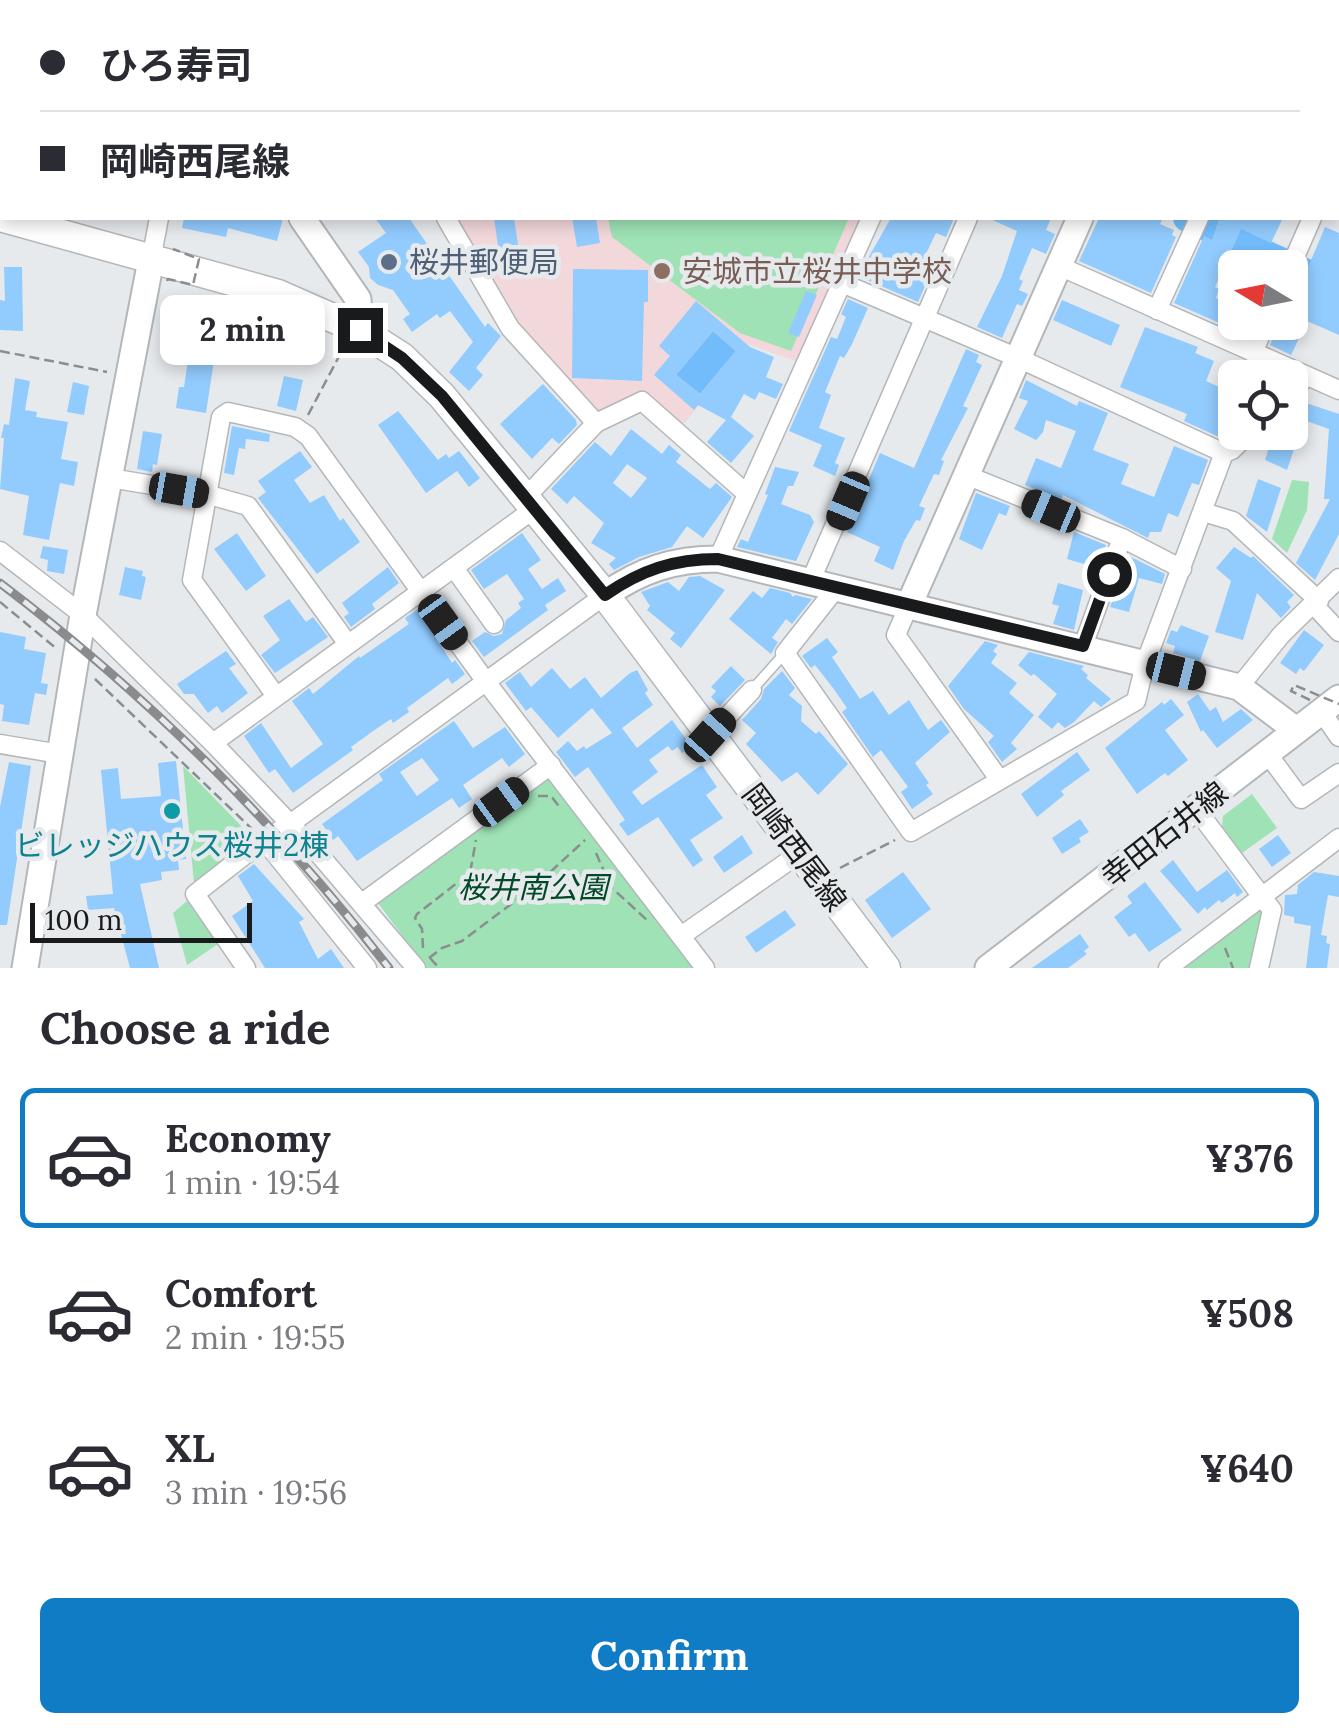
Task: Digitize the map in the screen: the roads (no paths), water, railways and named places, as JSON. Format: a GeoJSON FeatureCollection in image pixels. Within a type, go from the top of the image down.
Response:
{"type":"FeatureCollection","features":[{"type":"Feature","properties":{"kind":"main road","name":"岡崎西尾線"},"geometry":{"type":"LineString","coordinates":[[12,220],[278,294],[352,338],[402,358],[442,396],[605,595],[886,968]]}},
{"type":"Feature","properties":{"kind":"street"},"geometry":{"type":"LineString","coordinates":[[25,968],[83,615],[110,478],[164,264],[158,220]]}},
{"type":"Feature","properties":{"kind":"street"},"geometry":{"type":"LineString","coordinates":[[303,220],[358,299],[352,338]]}},
{"type":"Feature","properties":{"kind":"street"},"geometry":{"type":"LineString","coordinates":[[447,220],[510,328],[596,423]]}},
{"type":"Feature","properties":{"kind":"street"},"geometry":{"type":"LineString","coordinates":[[718,559],[870,220]]}},
{"type":"Feature","properties":{"kind":"street"},"geometry":{"type":"LineString","coordinates":[[811,580],[967,220]]}},
{"type":"Feature","properties":{"kind":"street"},"geometry":{"type":"LineString","coordinates":[[999,779],[896,635],[1079,220]]}},
{"type":"Feature","properties":{"kind":"street"},"geometry":{"type":"LineString","coordinates":[[1157,310],[1198,220]]}},
{"type":"Feature","properties":{"kind":"street"},"geometry":{"type":"LineString","coordinates":[[1298,250],[1311,220]]}},
{"type":"Feature","properties":{"kind":"street"},"geometry":{"type":"LineString","coordinates":[[1059,266],[1268,360]]}},
{"type":"Feature","properties":{"kind":"street"},"geometry":{"type":"LineString","coordinates":[[842,283],[1018,358],[1224,453],[1232,450]]}},
{"type":"Feature","properties":{"kind":"street"},"geometry":{"type":"LineString","coordinates":[[1252,353],[1258,340]]}},
{"type":"Feature","properties":{"kind":"street"},"geometry":{"type":"LineString","coordinates":[[1308,377],[1339,390]]}},
{"type":"Feature","properties":{"kind":"street"},"geometry":{"type":"LineString","coordinates":[[213,743],[454,568],[530,503],[596,423],[642,401],[748,494]]}},
{"type":"Feature","properties":{"kind":"street"},"geometry":{"type":"LineString","coordinates":[[276,696],[192,580],[221,418],[228,412],[301,429],[487,683],[705,968]]}},
{"type":"Feature","properties":{"kind":"street"},"geometry":{"type":"LineString","coordinates":[[838,587],[785,653],[911,832],[1136,701],[1145,664],[1224,453]]}},
{"type":"Feature","properties":{"kind":"street"},"geometry":{"type":"LineString","coordinates":[[966,474],[1122,538],[1182,569]]}},
{"type":"Feature","properties":{"kind":"street"},"geometry":{"type":"LineString","coordinates":[[110,478],[206,494],[248,506],[348,644]]}},
{"type":"Feature","properties":{"kind":"street"},"geometry":{"type":"LineString","coordinates":[[1203,512],[1233,520],[1316,603],[1339,632]]}},
{"type":"Feature","properties":{"kind":"street"},"geometry":{"type":"LineString","coordinates":[[1083,646],[1122,538]]}},
{"type":"Feature","properties":{"kind":"street"},"geometry":{"type":"LineString","coordinates":[[0,551],[83,615],[213,743],[422,963]]}},
{"type":"Feature","properties":{"kind":"street"},"geometry":{"type":"LineString","coordinates":[[246,968],[195,894],[605,595],[649,569],[672,562],[718,559],[1238,687],[1296,730]]}},
{"type":"Feature","properties":{"kind":"street"},"geometry":{"type":"LineString","coordinates":[[454,568],[494,624]]}},
{"type":"Feature","properties":{"kind":"street"},"geometry":{"type":"LineString","coordinates":[[1238,687],[1282,635],[1339,578]]}},
{"type":"Feature","properties":{"kind":"street"},"geometry":{"type":"LineString","coordinates":[[710,735],[752,690]]}},
{"type":"Feature","properties":{"kind":"street"},"geometry":{"type":"LineString","coordinates":[[1327,703],[1339,737]]}},
{"type":"Feature","properties":{"kind":"street","name":"幸田石井線"},"geometry":{"type":"LineString","coordinates":[[988,968],[1198,810],[1327,703]]}},
{"type":"Feature","properties":{"kind":"street"},"geometry":{"type":"LineString","coordinates":[[0,744],[60,754]]}},
{"type":"Feature","properties":{"kind":"street"},"geometry":{"type":"LineString","coordinates":[[1267,753],[1301,799],[1339,773]]}},
{"type":"Feature","properties":{"kind":"street"},"geometry":{"type":"LineString","coordinates":[[362,902],[551,765]]}},
{"type":"Feature","properties":{"kind":"street"},"geometry":{"type":"LineString","coordinates":[[1198,810],[1272,910],[1260,968]]}},
{"type":"Feature","properties":{"kind":"street"},"geometry":{"type":"LineString","coordinates":[[1168,968],[1339,838]]}},
{"type":"Feature","properties":{"kind":"street"},"geometry":{"type":"LineString","coordinates":[[264,840],[367,968]]}},
{"type":"Feature","properties":{"kind":"street"},"geometry":{"type":"LineString","coordinates":[[681,936],[800,853]]}},
{"type":"Feature","properties":{"kind":"street"},"geometry":{"type":"LineString","coordinates":[[0,964],[10,968]]}},
{"type":"Feature","properties":{"kind":"lane"},"geometry":{"type":"LineString","coordinates":[[752,690],[785,653]]}},
{"type":"Feature","properties":{"kind":"water"},"geometry":{"type":"Polygon","coordinates":[[[713,331],[736,351],[700,394],[676,375],[713,331]]]}},
{"type":"Feature","properties":{"kind":"waterway"},"geometry":{"type":"LineString","coordinates":[[1191,220],[1339,288]]}},
{"type":"Feature","properties":{"kind":"railway"},"geometry":{"type":"LineString","coordinates":[[0,583],[106,669],[207,762],[302,862],[389,968]]}},
{"type":"Feature","properties":{"kind":"place","name":"桜井郵便局"},"geometry":{"type":"Point","coordinates":[389,262]}},
{"type":"Feature","properties":{"kind":"place","name":"安城市立桜井中学校"},"geometry":{"type":"Point","coordinates":[662,271]}},
{"type":"Feature","properties":{"kind":"place","name":"ビレッジハウス桜井2棟"},"geometry":{"type":"Point","coordinates":[172,811]}},
{"type":"Feature","properties":{"kind":"park label","name":"桜井南公園"},"geometry":{"type":"Point","coordinates":[533,887]}}]}
